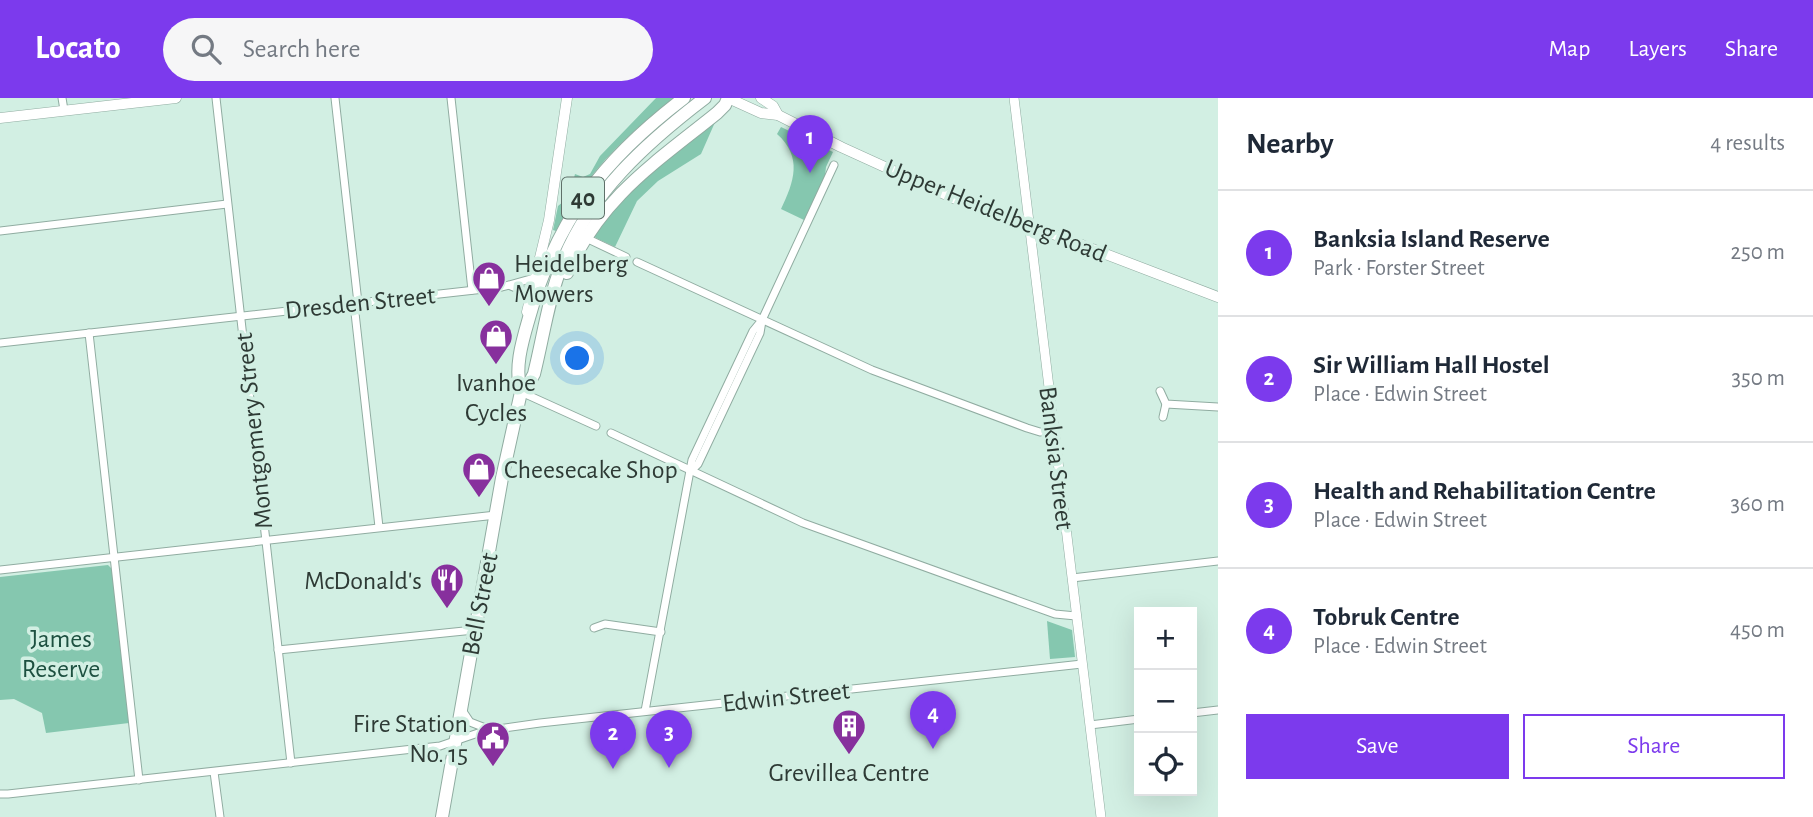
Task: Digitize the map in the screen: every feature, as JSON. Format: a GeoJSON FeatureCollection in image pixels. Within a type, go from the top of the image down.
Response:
{"type":"FeatureCollection","features":[{"type":"Feature","properties":{"kind":"highway","name":"40"},"geometry":{"type":"LineString","coordinates":[[526,327],[552,253],[578,205],[633,139],[684,98]]}},
{"type":"Feature","properties":{"kind":"highway","name":"40"},"geometry":{"type":"LineString","coordinates":[[550,304],[567,253],[596,203],[649,143],[705,98]]}},
{"type":"Feature","properties":{"kind":"highway"},"geometry":{"type":"LineString","coordinates":[[550,304],[586,238],[604,212],[629,184],[717,113],[728,98]]}},
{"type":"Feature","properties":{"kind":"highway","name":"Bell Street"},"geometry":{"type":"LineString","coordinates":[[521,392],[534,374],[550,304]]}},
{"type":"Feature","properties":{"kind":"highway","name":"Bell Street"},"geometry":{"type":"LineString","coordinates":[[442,817],[474,630],[521,392],[518,369],[526,327]]}},
{"type":"Feature","properties":{"kind":"main road"},"geometry":{"type":"LineString","coordinates":[[0,118],[176,98]]}},
{"type":"Feature","properties":{"kind":"main road","name":"Bell Street"},"geometry":{"type":"LineString","coordinates":[[526,327],[528,300],[549,220],[567,98]]}},
{"type":"Feature","properties":{"kind":"main road","name":"Upper Heidelberg Road"},"geometry":{"type":"LineString","coordinates":[[728,98],[755,110],[778,115],[953,198],[1218,297]]}},
{"type":"Feature","properties":{"kind":"main road"},"geometry":{"type":"LineString","coordinates":[[752,98],[755,110]]}},
{"type":"Feature","properties":{"kind":"main road","name":"Upper Heidelberg Road"},"geometry":{"type":"LineString","coordinates":[[761,98],[773,106],[778,115]]}},
{"type":"Feature","properties":{"kind":"street"},"geometry":{"type":"LineString","coordinates":[[62,98],[64,110]]}},
{"type":"Feature","properties":{"kind":"street","name":"Montgomery Street"},"geometry":{"type":"LineString","coordinates":[[216,98],[291,763]]}},
{"type":"Feature","properties":{"kind":"street"},"geometry":{"type":"LineString","coordinates":[[335,98],[379,527]]}},
{"type":"Feature","properties":{"kind":"street"},"geometry":{"type":"LineString","coordinates":[[451,98],[472,290]]}},
{"type":"Feature","properties":{"kind":"street","name":"Banksia Street"},"geometry":{"type":"LineString","coordinates":[[1014,98],[1027,224],[1101,817]]}},
{"type":"Feature","properties":{"kind":"street"},"geometry":{"type":"LineString","coordinates":[[645,710],[692,470],[698,464],[760,332],[762,320],[834,165]]}},
{"type":"Feature","properties":{"kind":"street"},"geometry":{"type":"LineString","coordinates":[[0,231],[227,204]]}},
{"type":"Feature","properties":{"kind":"street"},"geometry":{"type":"LineString","coordinates":[[586,238],[626,257]]}},
{"type":"Feature","properties":{"kind":"street"},"geometry":{"type":"LineString","coordinates":[[636,262],[885,375],[1027,428],[1040,432],[1053,431]]}},
{"type":"Feature","properties":{"kind":"street","name":"Dresden Street"},"geometry":{"type":"LineString","coordinates":[[0,343],[510,286],[534,278]]}},
{"type":"Feature","properties":{"kind":"street"},"geometry":{"type":"LineString","coordinates":[[510,286],[523,291],[528,300]]}},
{"type":"Feature","properties":{"kind":"street"},"geometry":{"type":"LineString","coordinates":[[89,332],[139,780]]}},
{"type":"Feature","properties":{"kind":"street"},"geometry":{"type":"LineString","coordinates":[[1160,391],[1166,404],[1163,417]]}},
{"type":"Feature","properties":{"kind":"street"},"geometry":{"type":"LineString","coordinates":[[521,392],[596,426]]}},
{"type":"Feature","properties":{"kind":"street"},"geometry":{"type":"LineString","coordinates":[[1166,404],[1218,407]]}},
{"type":"Feature","properties":{"kind":"street"},"geometry":{"type":"LineString","coordinates":[[611,433],[803,523],[1055,614],[1076,616]]}},
{"type":"Feature","properties":{"kind":"street"},"geometry":{"type":"LineString","coordinates":[[0,570],[496,515]]}},
{"type":"Feature","properties":{"kind":"street"},"geometry":{"type":"LineString","coordinates":[[1072,578],[1218,561]]}},
{"type":"Feature","properties":{"kind":"street"},"geometry":{"type":"LineString","coordinates":[[594,628],[605,624],[661,632]]}},
{"type":"Feature","properties":{"kind":"street"},"geometry":{"type":"LineString","coordinates":[[278,650],[474,630]]}},
{"type":"Feature","properties":{"kind":"street","name":"Edwin Street"},"geometry":{"type":"LineString","coordinates":[[3,795],[440,746],[489,730],[645,710],[1082,664]]}},
{"type":"Feature","properties":{"kind":"street"},"geometry":{"type":"LineString","coordinates":[[461,706],[470,722],[489,730]]}},
{"type":"Feature","properties":{"kind":"street"},"geometry":{"type":"LineString","coordinates":[[1197,712],[1218,710]]}},
{"type":"Feature","properties":{"kind":"street"},"geometry":{"type":"LineString","coordinates":[[1090,725],[1134,720]]}},
{"type":"Feature","properties":{"kind":"street"},"geometry":{"type":"LineString","coordinates":[[214,772],[220,817]]}},
{"type":"Feature","properties":{"kind":"green space"},"geometry":{"type":"Polygon","coordinates":[[[656,98],[674,98],[615,149],[581,191],[556,231],[553,230],[558,206],[569,197],[575,174],[583,177],[590,174],[600,156],[656,98]]]}},
{"type":"Feature","properties":{"kind":"green space"},"geometry":{"type":"Polygon","coordinates":[[[716,120],[701,154],[658,181],[637,201],[615,247],[594,236],[624,192],[716,120]]]}},
{"type":"Feature","properties":{"kind":"green space"},"geometry":{"type":"Polygon","coordinates":[[[781,127],[833,152],[804,220],[781,209],[790,189],[794,170],[790,152],[777,134],[781,127]]]}},
{"type":"Feature","properties":{"kind":"green space","name":"James Reserve"},"geometry":{"type":"Polygon","coordinates":[[[108,565],[112,569],[129,723],[46,733],[42,713],[14,699],[0,700],[0,577],[108,565]]]}},
{"type":"Feature","properties":{"kind":"green space"},"geometry":{"type":"Polygon","coordinates":[[[1047,621],[1072,630],[1075,657],[1050,659],[1047,621]]]}},
{"type":"Feature","properties":{"kind":"place","name":"Banksia Island Reserve"},"geometry":{"type":"Point","coordinates":[810,173]}},
{"type":"Feature","properties":{"kind":"place","name":"Heidelberg Mowers"},"geometry":{"type":"Point","coordinates":[489,308]}},
{"type":"Feature","properties":{"kind":"place","name":"Ivanhoe Cycles"},"geometry":{"type":"Point","coordinates":[496,366]}},
{"type":"Feature","properties":{"kind":"place","name":"Cheesecake Shop"},"geometry":{"type":"Point","coordinates":[479,499]}},
{"type":"Feature","properties":{"kind":"place","name":"McDonald's"},"geometry":{"type":"Point","coordinates":[447,610]}},
{"type":"Feature","properties":{"kind":"place","name":"Tobruk Centre"},"geometry":{"type":"Point","coordinates":[933,749]}},
{"type":"Feature","properties":{"kind":"place","name":"Grevillea Centre"},"geometry":{"type":"Point","coordinates":[849,756]}},
{"type":"Feature","properties":{"kind":"place","name":"Fire Station No. 15"},"geometry":{"type":"Point","coordinates":[493,768]}},
{"type":"Feature","properties":{"kind":"place","name":"Health and Rehabilitation Centre"},"geometry":{"type":"Point","coordinates":[669,768]}},
{"type":"Feature","properties":{"kind":"place","name":"Sir William Hall Hostel"},"geometry":{"type":"Point","coordinates":[613,769]}}]}
